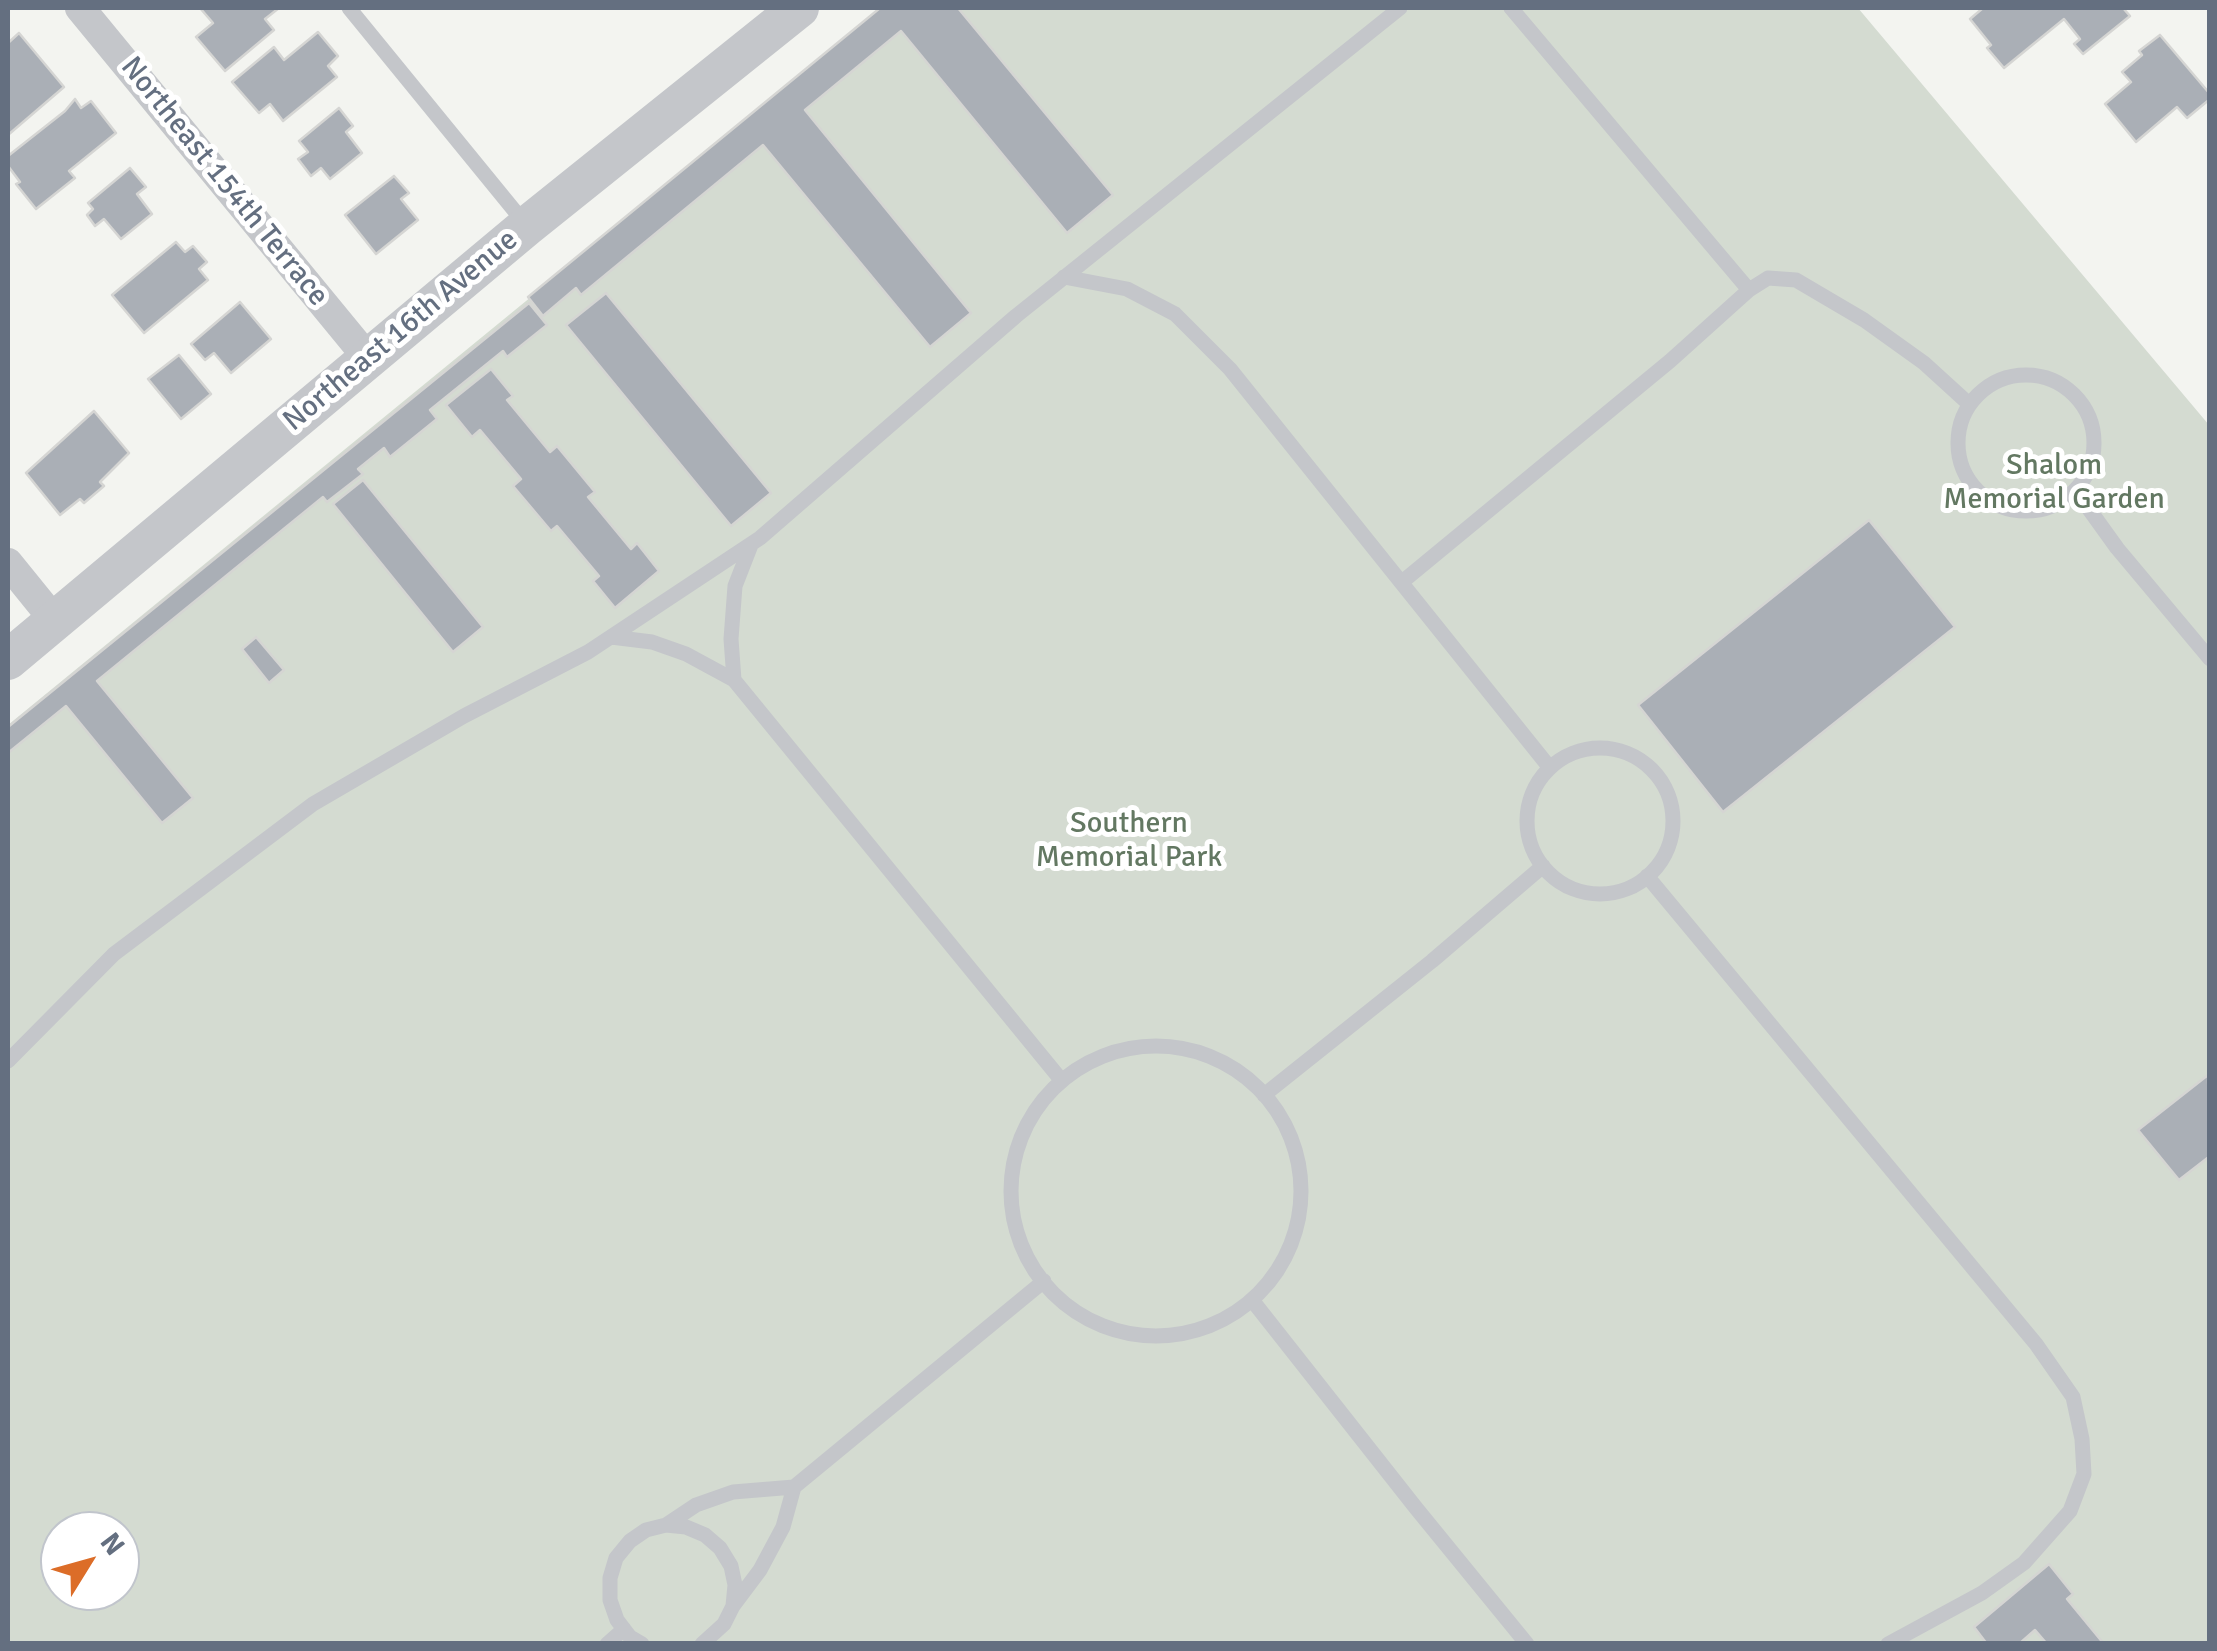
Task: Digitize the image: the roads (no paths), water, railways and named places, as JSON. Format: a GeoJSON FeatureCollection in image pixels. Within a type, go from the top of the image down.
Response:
{"type":"FeatureCollection","features":[{"type":"Feature","properties":{"kind":"street","name":"Northeast 154th Terrace"},"geometry":{"type":"LineString","coordinates":[[80,8],[367,357]]}},
{"type":"Feature","properties":{"kind":"street","name":"Northeast 16th Avenue"},"geometry":{"type":"LineString","coordinates":[[8,660],[367,357],[799,8]]}},
{"type":"Feature","properties":{"kind":"street"},"geometry":{"type":"LineString","coordinates":[[8,563],[55,621]]}},
{"type":"Feature","properties":{"kind":"lane"},"geometry":{"type":"LineString","coordinates":[[349,8],[526,226]]}},
{"type":"Feature","properties":{"kind":"lane"},"geometry":{"type":"LineString","coordinates":[[8,1061],[114,954],[314,804],[464,716],[588,652],[752,544],[1064,278],[1400,8]]}},
{"type":"Feature","properties":{"kind":"lane"},"geometry":{"type":"LineString","coordinates":[[1511,8],[1749,290]]}},
{"type":"Feature","properties":{"kind":"lane"},"geometry":{"type":"LineString","coordinates":[[1064,278],[1126,289],[1175,314],[1230,369],[1550,768]]}},
{"type":"Feature","properties":{"kind":"lane"},"geometry":{"type":"LineString","coordinates":[[1402,582],[1768,278],[1796,280],[1879,330],[1924,363],[1969,404]]}},
{"type":"Feature","properties":{"kind":"lane"},"geometry":{"type":"LineString","coordinates":[[2027,374],[2049,378],[2070,390],[2084,407],[2093,428],[2094,450],[2088,473],[2076,491],[2058,504],[2036,511],[2013,511],[1992,503],[1974,489],[1962,470],[1957,447],[1959,425],[1969,404],[1984,388],[2005,377],[2027,374]]}},
{"type":"Feature","properties":{"kind":"lane"},"geometry":{"type":"LineString","coordinates":[[2076,491],[2117,548],[2210,659]]}},
{"type":"Feature","properties":{"kind":"lane"},"geometry":{"type":"LineString","coordinates":[[734,680],[735,586],[752,544]]}},
{"type":"Feature","properties":{"kind":"lane"},"geometry":{"type":"LineString","coordinates":[[611,637],[652,642],[734,680],[1062,1081]]}},
{"type":"Feature","properties":{"kind":"lane"},"geometry":{"type":"LineString","coordinates":[[1592,748],[1617,750],[1640,760],[1658,777],[1670,798],[1673,823],[1668,847],[1656,868],[1638,884],[1615,893],[1591,894],[1568,888],[1542,866],[1534,855],[1528,832],[1528,808],[1535,786],[1550,768],[1570,754],[1592,748]]}},
{"type":"Feature","properties":{"kind":"lane"},"geometry":{"type":"LineString","coordinates":[[1264,1096],[1432,961],[1542,866]]}},
{"type":"Feature","properties":{"kind":"lane"},"geometry":{"type":"LineString","coordinates":[[1647,876],[2036,1344],[2073,1397],[2084,1474],[2070,1511],[2050,1537],[2010,1573],[1982,1593],[1888,1644]]}},
{"type":"Feature","properties":{"kind":"lane"},"geometry":{"type":"LineString","coordinates":[[1173,1046],[1215,1058],[1252,1082],[1281,1116],[1298,1156],[1302,1200],[1292,1243],[1271,1282],[1239,1312],[1196,1332],[1150,1337],[1103,1327],[1062,1303],[1032,1266],[1014,1222],[1011,1175],[1024,1130],[1050,1090],[1062,1081],[1088,1062],[1129,1047],[1173,1046]]}},
{"type":"Feature","properties":{"kind":"lane"},"geometry":{"type":"LineString","coordinates":[[666,1526],[696,1505],[733,1492],[794,1487],[1044,1281]]}},
{"type":"Feature","properties":{"kind":"lane"},"geometry":{"type":"LineString","coordinates":[[1252,1300],[1528,1644]]}},
{"type":"Feature","properties":{"kind":"lane"},"geometry":{"type":"LineString","coordinates":[[709,1642],[760,1570],[783,1528],[794,1487]]}},
{"type":"Feature","properties":{"kind":"lane"},"geometry":{"type":"LineString","coordinates":[[642,1644],[617,1620],[610,1600],[610,1578],[616,1558],[646,1530],[686,1527],[705,1535],[720,1548],[735,1586],[733,1606]]}},
{"type":"Feature","properties":{"kind":"lane"},"geometry":{"type":"LineString","coordinates":[[607,1644],[624,1628]]}},
{"type":"Feature","properties":{"kind":"park label","name":"Shalom Memorial Garden"},"geometry":{"type":"Point","coordinates":[2054,483]}},
{"type":"Feature","properties":{"kind":"park label","name":"Southern Memorial Park"},"geometry":{"type":"Point","coordinates":[1129,841]}}]}
